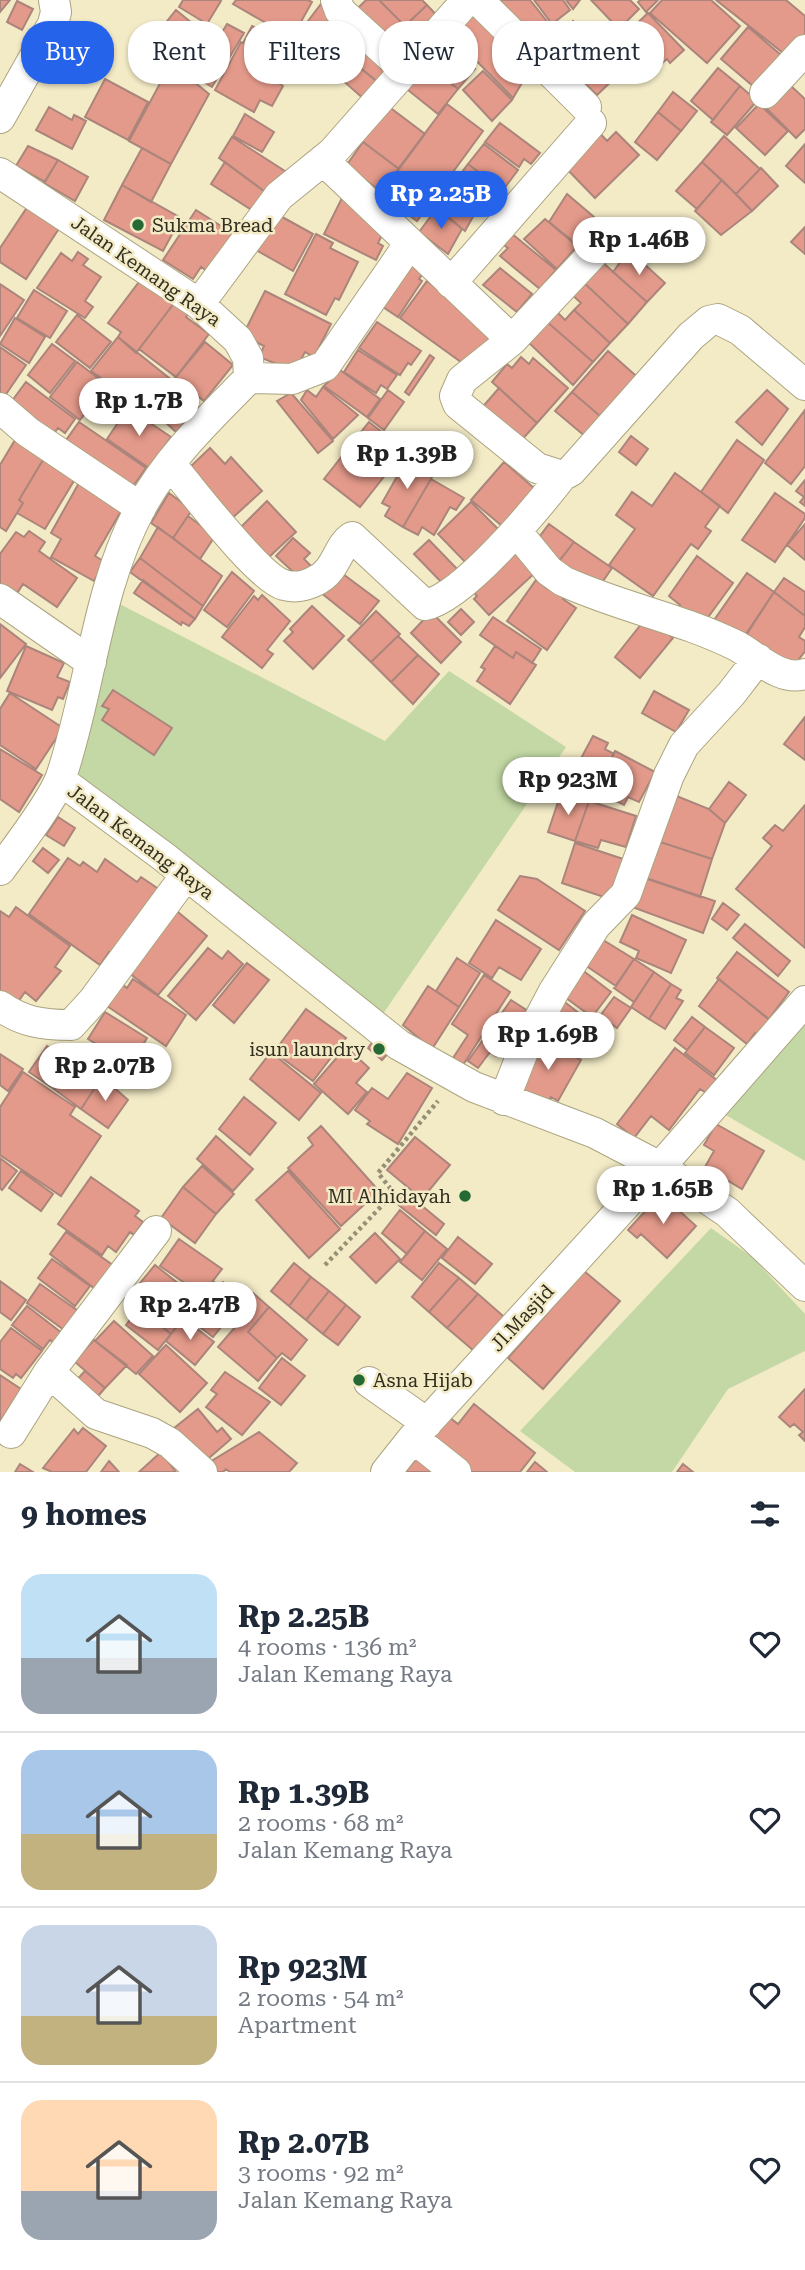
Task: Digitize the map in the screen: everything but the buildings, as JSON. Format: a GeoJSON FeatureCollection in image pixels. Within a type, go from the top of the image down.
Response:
{"type":"FeatureCollection","features":[{"type":"Feature","properties":{"kind":"street"},"geometry":{"type":"LineString","coordinates":[[0,118],[52,24],[56,12],[54,0]]}},
{"type":"Feature","properties":{"kind":"street"},"geometry":{"type":"LineString","coordinates":[[336,0],[340,10],[379,46]]}},
{"type":"Feature","properties":{"kind":"street"},"geometry":{"type":"LineString","coordinates":[[448,21],[467,0]]}},
{"type":"Feature","properties":{"kind":"street"},"geometry":{"type":"LineString","coordinates":[[452,283],[589,115],[478,0]]}},
{"type":"Feature","properties":{"kind":"street"},"geometry":{"type":"LineString","coordinates":[[765,93],[805,50]]}},
{"type":"Feature","properties":{"kind":"street"},"geometry":{"type":"LineString","coordinates":[[199,304],[279,196],[323,160],[391,84]]}},
{"type":"Feature","properties":{"kind":"street"},"geometry":{"type":"LineString","coordinates":[[323,160],[512,340]]}},
{"type":"Feature","properties":{"kind":"street","name":"Jalan Kemang Raya"},"geometry":{"type":"LineString","coordinates":[[0,173],[199,304],[238,340],[248,358],[249,378],[170,464],[141,508],[121,554],[60,780],[186,875],[398,1045],[457,1078],[504,1100],[595,1133],[660,1167],[727,1212],[805,1286]]}},
{"type":"Feature","properties":{"kind":"street"},"geometry":{"type":"LineString","coordinates":[[249,378],[292,379],[325,366],[410,243]]}},
{"type":"Feature","properties":{"kind":"street"},"geometry":{"type":"LineString","coordinates":[[562,476],[537,468],[458,404],[455,396],[462,380],[512,340],[604,243]]}},
{"type":"Feature","properties":{"kind":"street"},"geometry":{"type":"LineString","coordinates":[[170,464],[252,562],[283,585],[301,586],[318,580],[336,564],[345,544],[352,537],[425,605],[447,595],[517,532],[562,476],[571,471],[691,336],[709,321],[718,319],[740,330],[805,385]]}},
{"type":"Feature","properties":{"kind":"street"},"geometry":{"type":"LineString","coordinates":[[0,408],[28,432],[141,508]]}},
{"type":"Feature","properties":{"kind":"street"},"geometry":{"type":"LineString","coordinates":[[517,532],[549,572],[563,581],[667,617],[736,646],[790,676],[805,674]]}},
{"type":"Feature","properties":{"kind":"street"},"geometry":{"type":"LineString","coordinates":[[0,599],[91,662]]}},
{"type":"Feature","properties":{"kind":"street"},"geometry":{"type":"LineString","coordinates":[[504,1100],[526,1044],[554,990],[596,925],[626,894],[669,775],[684,745],[731,694],[758,659]]}},
{"type":"Feature","properties":{"kind":"street"},"geometry":{"type":"LineString","coordinates":[[0,870],[60,780]]}},
{"type":"Feature","properties":{"kind":"street"},"geometry":{"type":"LineString","coordinates":[[0,1006],[18,1018],[42,1024],[71,1025],[93,1001],[144,928],[186,875]]}},
{"type":"Feature","properties":{"kind":"street","name":"Jl.Masjid"},"geometry":{"type":"LineString","coordinates":[[386,1472],[803,1005]]}},
{"type":"Feature","properties":{"kind":"street"},"geometry":{"type":"LineString","coordinates":[[11,1433],[49,1372],[156,1231]]}},
{"type":"Feature","properties":{"kind":"street"},"geometry":{"type":"LineString","coordinates":[[49,1372],[96,1414],[161,1438],[202,1472]]}},
{"type":"Feature","properties":{"kind":"street"},"geometry":{"type":"LineString","coordinates":[[369,1382],[420,1431],[456,1472]]}},
{"type":"Feature","properties":{"kind":"path"},"geometry":{"type":"LineString","coordinates":[[325,1265],[394,1193],[378,1173],[457,1078]]}},
{"type":"Feature","properties":{"kind":"green space"},"geometry":{"type":"Polygon","coordinates":[[[108,598],[385,741],[449,671],[566,747],[374,1027],[60,780],[108,598]]]}},
{"type":"Feature","properties":{"kind":"green space"},"geometry":{"type":"Polygon","coordinates":[[[805,1001],[805,1161],[712,1107],[805,1001]]]}},
{"type":"Feature","properties":{"kind":"green space"},"geometry":{"type":"Polygon","coordinates":[[[711,1228],[752,1257],[805,1314],[805,1351],[728,1389],[672,1472],[575,1472],[520,1431],[711,1228]]]}},
{"type":"Feature","properties":{"kind":"place","name":"Sukma Bread"},"geometry":{"type":"Point","coordinates":[138,225]}},
{"type":"Feature","properties":{"kind":"place","name":"isun laundry"},"geometry":{"type":"Point","coordinates":[379,1049]}},
{"type":"Feature","properties":{"kind":"place","name":"MI Alhidayah"},"geometry":{"type":"Point","coordinates":[465,1196]}},
{"type":"Feature","properties":{"kind":"place","name":"Asna Hijab"},"geometry":{"type":"Point","coordinates":[359,1380]}}]}
